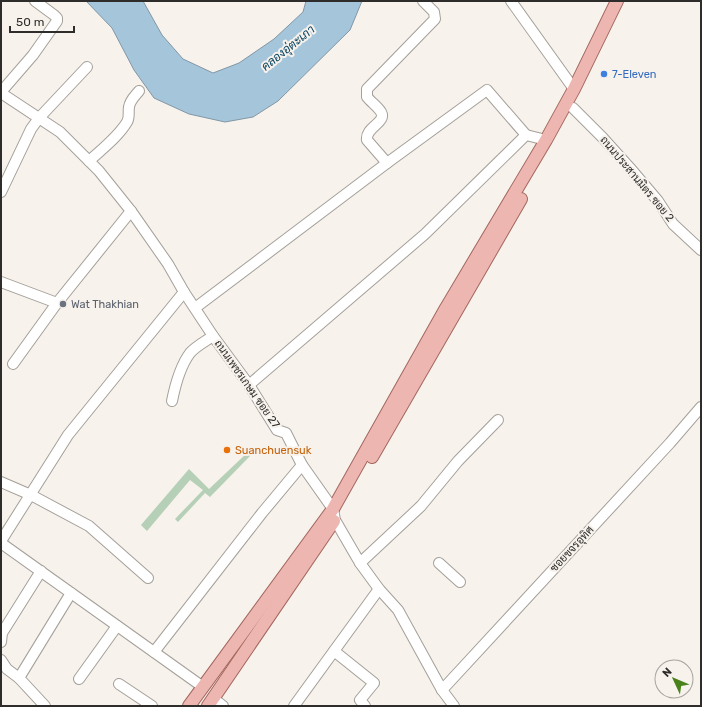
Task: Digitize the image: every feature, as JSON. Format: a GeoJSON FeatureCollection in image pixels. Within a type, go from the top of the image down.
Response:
{"type":"FeatureCollection","features":[{"type":"Feature","properties":{"kind":"main road"},"geometry":{"type":"LineString","coordinates":[[529,177],[546,140],[574,88],[617,1]]}},
{"type":"Feature","properties":{"kind":"main road"},"geometry":{"type":"LineString","coordinates":[[215,704],[334,515],[446,308],[573,108],[624,1]]}},
{"type":"Feature","properties":{"kind":"main road"},"geometry":{"type":"LineString","coordinates":[[189,706],[334,515]]}},
{"type":"Feature","properties":{"kind":"street"},"geometry":{"type":"LineString","coordinates":[[1,92],[32,55],[57,21],[57,18],[54,15],[35,1]]}},
{"type":"Feature","properties":{"kind":"street"},"geometry":{"type":"LineString","coordinates":[[387,163],[367,140],[366,135],[379,122],[382,116],[381,112],[367,98],[367,89],[435,20],[434,12],[423,1]]}},
{"type":"Feature","properties":{"kind":"street"},"geometry":{"type":"LineString","coordinates":[[511,1],[574,88]]}},
{"type":"Feature","properties":{"kind":"street"},"geometry":{"type":"LineString","coordinates":[[1,192],[25,141],[39,118],[87,66]]}},
{"type":"Feature","properties":{"kind":"street"},"geometry":{"type":"LineString","coordinates":[[195,308],[387,163],[487,90],[526,136],[546,140]]}},
{"type":"Feature","properties":{"kind":"street"},"geometry":{"type":"LineString","coordinates":[[89,161],[119,132],[126,123],[129,118],[129,105],[139,91]]}},
{"type":"Feature","properties":{"kind":"street","name":"ถนนเพชรเกษม ซอย 27"},"geometry":{"type":"LineString","coordinates":[[1,92],[60,132],[100,171],[131,211],[168,264],[184,292],[213,336],[249,385],[277,430],[286,433],[302,465],[334,515],[360,562],[379,588],[398,610],[442,690],[454,706]]}},
{"type":"Feature","properties":{"kind":"street","name":"ถนนประสานมิตร ซอย 2"},"geometry":{"type":"LineString","coordinates":[[573,108],[630,168],[658,201],[673,224],[701,250]]}},
{"type":"Feature","properties":{"kind":"street"},"geometry":{"type":"LineString","coordinates":[[249,385],[425,234],[526,136]]}},
{"type":"Feature","properties":{"kind":"street"},"geometry":{"type":"LineString","coordinates":[[13,364],[57,303],[131,211]]}},
{"type":"Feature","properties":{"kind":"street"},"geometry":{"type":"LineString","coordinates":[[1,282],[57,303]]}},
{"type":"Feature","properties":{"kind":"street"},"geometry":{"type":"LineString","coordinates":[[184,292],[68,435],[1,542],[203,687]]}},
{"type":"Feature","properties":{"kind":"street"},"geometry":{"type":"LineString","coordinates":[[172,401],[178,380],[190,353],[213,336]]}},
{"type":"Feature","properties":{"kind":"street","name":"ซอยขจรอุทิศ"},"geometry":{"type":"LineString","coordinates":[[442,690],[670,443],[701,407]]}},
{"type":"Feature","properties":{"kind":"street"},"geometry":{"type":"LineString","coordinates":[[360,562],[421,506],[458,461],[498,420]]}},
{"type":"Feature","properties":{"kind":"street"},"geometry":{"type":"LineString","coordinates":[[154,652],[262,513],[302,465]]}},
{"type":"Feature","properties":{"kind":"street"},"geometry":{"type":"LineString","coordinates":[[1,482],[31,495],[89,526],[148,578]]}},
{"type":"Feature","properties":{"kind":"street"},"geometry":{"type":"LineString","coordinates":[[438,563],[460,582]]}},
{"type":"Feature","properties":{"kind":"street"},"geometry":{"type":"LineString","coordinates":[[1,642],[2,633],[41,571]]}},
{"type":"Feature","properties":{"kind":"street"},"geometry":{"type":"LineString","coordinates":[[294,706],[379,588]]}},
{"type":"Feature","properties":{"kind":"street"},"geometry":{"type":"LineString","coordinates":[[19,678],[71,593]]}},
{"type":"Feature","properties":{"kind":"street"},"geometry":{"type":"LineString","coordinates":[[79,679],[117,626]]}},
{"type":"Feature","properties":{"kind":"street"},"geometry":{"type":"LineString","coordinates":[[334,651],[374,683],[360,700],[366,706]]}},
{"type":"Feature","properties":{"kind":"street"},"geometry":{"type":"LineString","coordinates":[[1,660],[7,669],[19,678],[45,706]]}},
{"type":"Feature","properties":{"kind":"street"},"geometry":{"type":"LineString","coordinates":[[119,684],[152,706]]}},
{"type":"Feature","properties":{"kind":"green space"},"geometry":{"type":"Polygon","coordinates":[[[247,453],[250,456],[210,497],[205,493],[178,522],[175,519],[203,490],[190,480],[147,531],[141,525],[189,469],[209,489],[247,453]]]}},
{"type":"Feature","properties":{"kind":"water","name":"คลองอุ่ตะเภา"},"geometry":{"type":"Polygon","coordinates":[[[86,1],[143,1],[162,35],[183,59],[213,73],[239,63],[274,39],[303,12],[306,1],[362,1],[350,30],[278,101],[253,117],[225,122],[189,114],[154,98],[134,70],[112,28],[86,1]]]}},
{"type":"Feature","properties":{"kind":"place","name":"7-Eleven"},"geometry":{"type":"Point","coordinates":[604,74]}},
{"type":"Feature","properties":{"kind":"place","name":"Wat Thakhian"},"geometry":{"type":"Point","coordinates":[63,304]}},
{"type":"Feature","properties":{"kind":"place","name":"Suanchuensuk"},"geometry":{"type":"Point","coordinates":[227,450]}}]}
